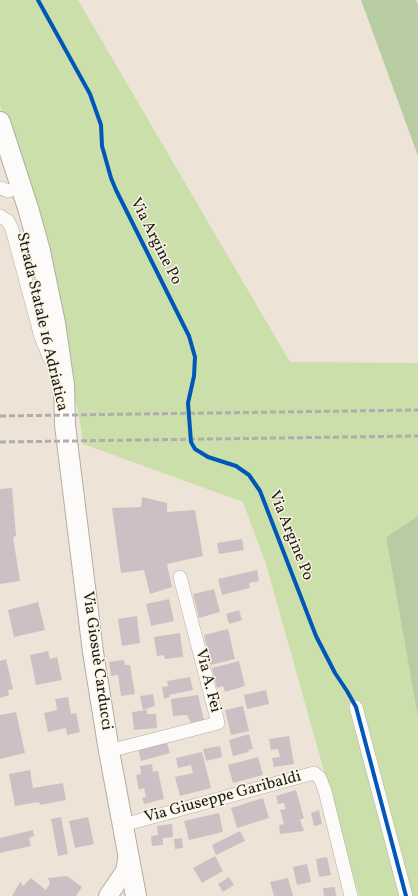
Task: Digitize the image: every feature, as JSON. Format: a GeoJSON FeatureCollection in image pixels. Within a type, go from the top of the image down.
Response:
{"type":"FeatureCollection","features":[{"type":"Feature","properties":{"kind":"main road","name":"Strada Statale 16 Adriatica"},"geometry":{"type":"LineString","coordinates":[[0,122],[28,208],[42,259],[55,323],[64,385],[65,425]]}},
{"type":"Feature","properties":{"kind":"main road","name":"Strada Statale 16 Adriatica"},"geometry":{"type":"LineString","coordinates":[[0,164],[5,190],[35,283],[55,386],[65,425]]}},
{"type":"Feature","properties":{"kind":"main road","name":"Strada Statale 16 Adriatica"},"geometry":{"type":"LineString","coordinates":[[5,190],[28,208]]}},
{"type":"Feature","properties":{"kind":"main road","name":"Via Giosuè Carducci"},"geometry":{"type":"LineString","coordinates":[[65,425],[93,652],[109,751],[136,896]]}},
{"type":"Feature","properties":{"kind":"main road"},"geometry":{"type":"LineString","coordinates":[[108,896],[125,870],[128,855]]}},
{"type":"Feature","properties":{"kind":"street"},"geometry":{"type":"LineString","coordinates":[[0,216],[8,222],[12,229],[42,337],[50,359]]}},
{"type":"Feature","properties":{"kind":"street","name":"Via A. Fei"},"geometry":{"type":"LineString","coordinates":[[109,751],[218,723],[180,577]]}},
{"type":"Feature","properties":{"kind":"street"},"geometry":{"type":"LineString","coordinates":[[356,707],[406,896]]}},
{"type":"Feature","properties":{"kind":"street","name":"Via Giuseppe Garibaldi"},"geometry":{"type":"LineString","coordinates":[[123,825],[314,773],[320,778],[325,791],[351,896]]}},
{"type":"Feature","properties":{"kind":"green space"},"geometry":{"type":"Polygon","coordinates":[[[0,0],[78,0],[290,362],[418,363],[418,516],[386,537],[418,718],[418,896],[359,896],[266,564],[243,502],[83,444],[73,387],[19,149],[0,106],[0,0]]]}},
{"type":"Feature","properties":{"kind":"green space"},"geometry":{"type":"Polygon","coordinates":[[[361,0],[416,0],[418,5],[418,156],[361,0]]]}},
{"type":"Feature","properties":{"kind":"green space"},"geometry":{"type":"Polygon","coordinates":[[[418,516],[418,718],[386,537],[418,516]]]}},
{"type":"Feature","properties":{"kind":"building"},"geometry":{"type":"Polygon","coordinates":[[[12,488],[16,536],[13,537],[20,581],[0,584],[0,489],[12,488]]]}},
{"type":"Feature","properties":{"kind":"building"},"geometry":{"type":"Polygon","coordinates":[[[142,497],[167,503],[167,512],[195,510],[203,556],[167,564],[172,587],[150,594],[144,570],[121,573],[112,508],[141,507],[142,497]]]}},
{"type":"Feature","properties":{"kind":"building"},"geometry":{"type":"Polygon","coordinates":[[[242,539],[244,550],[219,554],[217,543],[242,539]]]}},
{"type":"Feature","properties":{"kind":"building"},"geometry":{"type":"Polygon","coordinates":[[[257,570],[259,581],[249,583],[250,588],[222,595],[218,579],[257,570]]]}},
{"type":"Feature","properties":{"kind":"building"},"geometry":{"type":"Polygon","coordinates":[[[214,589],[220,612],[199,618],[193,594],[214,589]]]}},
{"type":"Feature","properties":{"kind":"building"},"geometry":{"type":"Polygon","coordinates":[[[169,599],[174,621],[151,626],[146,604],[169,599]]]}},
{"type":"Feature","properties":{"kind":"building"},"geometry":{"type":"Polygon","coordinates":[[[38,602],[45,630],[14,637],[8,610],[38,602]]]}},
{"type":"Feature","properties":{"kind":"building"},"geometry":{"type":"Polygon","coordinates":[[[239,610],[242,620],[229,624],[226,614],[239,610]]]}},
{"type":"Feature","properties":{"kind":"building"},"geometry":{"type":"Polygon","coordinates":[[[137,616],[140,643],[122,646],[118,619],[137,616]]]}},
{"type":"Feature","properties":{"kind":"building"},"geometry":{"type":"Polygon","coordinates":[[[228,629],[235,659],[211,665],[204,635],[228,629]]]}},
{"type":"Feature","properties":{"kind":"building"},"geometry":{"type":"Polygon","coordinates":[[[180,633],[183,657],[165,659],[164,655],[157,656],[154,637],[180,633]]]}},
{"type":"Feature","properties":{"kind":"building"},"geometry":{"type":"Polygon","coordinates":[[[48,651],[50,659],[57,657],[62,680],[36,685],[30,655],[48,651]]]}},
{"type":"Feature","properties":{"kind":"building"},"geometry":{"type":"Polygon","coordinates":[[[6,659],[13,689],[8,690],[9,695],[0,698],[0,661],[6,659]]]}},
{"type":"Feature","properties":{"kind":"building"},"geometry":{"type":"Polygon","coordinates":[[[124,660],[125,665],[130,665],[135,694],[121,696],[118,675],[111,676],[109,662],[124,660]]]}},
{"type":"Feature","properties":{"kind":"building"},"geometry":{"type":"Polygon","coordinates":[[[239,661],[245,686],[225,692],[223,686],[217,688],[212,668],[239,661]]]}},
{"type":"Feature","properties":{"kind":"building"},"geometry":{"type":"Polygon","coordinates":[[[190,677],[193,690],[169,695],[170,697],[164,699],[162,687],[168,686],[167,681],[190,677]]]}},
{"type":"Feature","properties":{"kind":"building"},"geometry":{"type":"Polygon","coordinates":[[[266,690],[269,704],[247,709],[244,695],[266,690]]]}},
{"type":"Feature","properties":{"kind":"building"},"geometry":{"type":"Polygon","coordinates":[[[153,694],[155,706],[143,710],[140,696],[153,694]]]}},
{"type":"Feature","properties":{"kind":"building"},"geometry":{"type":"Polygon","coordinates":[[[198,695],[204,720],[191,723],[187,715],[173,716],[171,699],[198,695]]]}},
{"type":"Feature","properties":{"kind":"building"},"geometry":{"type":"Polygon","coordinates":[[[68,697],[71,714],[76,713],[80,732],[67,735],[66,728],[48,732],[44,713],[57,710],[55,699],[68,697]]]}},
{"type":"Feature","properties":{"kind":"building"},"geometry":{"type":"Polygon","coordinates":[[[243,706],[249,731],[231,735],[225,710],[243,706]]]}},
{"type":"Feature","properties":{"kind":"building"},"geometry":{"type":"Polygon","coordinates":[[[147,710],[147,714],[156,714],[157,728],[134,730],[132,712],[147,710]]]}},
{"type":"Feature","properties":{"kind":"building"},"geometry":{"type":"Polygon","coordinates":[[[16,712],[25,753],[0,759],[0,715],[16,712]]]}},
{"type":"Feature","properties":{"kind":"building"},"geometry":{"type":"Polygon","coordinates":[[[249,734],[253,749],[248,750],[249,752],[233,756],[229,740],[249,734]]]}},
{"type":"Feature","properties":{"kind":"building"},"geometry":{"type":"Polygon","coordinates":[[[289,736],[294,764],[274,767],[272,758],[280,757],[278,749],[271,750],[269,739],[289,736]]]}},
{"type":"Feature","properties":{"kind":"building"},"geometry":{"type":"Polygon","coordinates":[[[166,740],[170,753],[141,761],[138,748],[166,740]]]}},
{"type":"Feature","properties":{"kind":"building"},"geometry":{"type":"Polygon","coordinates":[[[220,746],[222,757],[206,761],[203,749],[220,746]]]}},
{"type":"Feature","properties":{"kind":"building"},"geometry":{"type":"Polygon","coordinates":[[[202,752],[211,788],[180,796],[175,777],[193,773],[191,765],[178,768],[176,758],[202,752]]]}},
{"type":"Feature","properties":{"kind":"building"},"geometry":{"type":"Polygon","coordinates":[[[258,757],[263,775],[233,783],[228,765],[258,757]]]}},
{"type":"Feature","properties":{"kind":"building"},"geometry":{"type":"Polygon","coordinates":[[[152,764],[153,772],[158,771],[164,799],[144,804],[142,798],[146,797],[144,788],[139,790],[136,775],[141,774],[140,766],[152,764]]]}},
{"type":"Feature","properties":{"kind":"building"},"geometry":{"type":"Polygon","coordinates":[[[30,770],[33,788],[63,783],[66,800],[40,805],[39,802],[15,806],[9,774],[30,770]]]}},
{"type":"Feature","properties":{"kind":"building"},"geometry":{"type":"Polygon","coordinates":[[[296,790],[304,818],[300,820],[304,831],[280,834],[279,825],[284,824],[280,810],[286,809],[284,803],[278,804],[276,796],[296,790]]]}},
{"type":"Feature","properties":{"kind":"building"},"geometry":{"type":"Polygon","coordinates":[[[263,798],[269,818],[237,828],[231,808],[263,798]]]}},
{"type":"Feature","properties":{"kind":"building"},"geometry":{"type":"Polygon","coordinates":[[[319,810],[322,824],[314,826],[311,813],[319,810]]]}},
{"type":"Feature","properties":{"kind":"building"},"geometry":{"type":"Polygon","coordinates":[[[219,813],[223,832],[189,840],[184,821],[219,813]]]}},
{"type":"Feature","properties":{"kind":"building"},"geometry":{"type":"Polygon","coordinates":[[[61,817],[68,854],[58,856],[51,819],[61,817]]]}},
{"type":"Feature","properties":{"kind":"building"},"geometry":{"type":"Polygon","coordinates":[[[88,817],[94,844],[75,848],[69,821],[88,817]]]}},
{"type":"Feature","properties":{"kind":"building"},"geometry":{"type":"Polygon","coordinates":[[[172,824],[173,837],[163,838],[163,845],[152,846],[151,836],[158,835],[157,826],[172,824]]]}},
{"type":"Feature","properties":{"kind":"building"},"geometry":{"type":"Polygon","coordinates":[[[33,830],[34,836],[29,838],[31,846],[0,853],[0,838],[33,830]]]}},
{"type":"Feature","properties":{"kind":"building"},"geometry":{"type":"Polygon","coordinates":[[[240,831],[245,841],[216,855],[212,845],[240,831]]]}},
{"type":"Feature","properties":{"kind":"building"},"geometry":{"type":"Polygon","coordinates":[[[182,838],[183,848],[175,849],[174,839],[182,838]]]}},
{"type":"Feature","properties":{"kind":"building"},"geometry":{"type":"Polygon","coordinates":[[[215,856],[223,871],[202,883],[193,868],[215,856]]]}},
{"type":"Feature","properties":{"kind":"building"},"geometry":{"type":"Polygon","coordinates":[[[327,857],[331,875],[319,877],[316,859],[327,857]]]}},
{"type":"Feature","properties":{"kind":"building"},"geometry":{"type":"Polygon","coordinates":[[[307,864],[311,882],[297,885],[293,867],[307,864]]]}},
{"type":"Feature","properties":{"kind":"building"},"geometry":{"type":"Polygon","coordinates":[[[67,876],[82,887],[76,896],[12,896],[20,882],[23,886],[31,878],[46,890],[50,883],[48,878],[67,876]]]}},
{"type":"Feature","properties":{"kind":"building"},"geometry":{"type":"Polygon","coordinates":[[[229,877],[234,885],[223,892],[218,884],[229,877]]]}},
{"type":"Feature","properties":{"kind":"building"},"geometry":{"type":"Polygon","coordinates":[[[288,878],[293,896],[274,896],[270,882],[288,878]]]}},
{"type":"Feature","properties":{"kind":"building"},"geometry":{"type":"Polygon","coordinates":[[[335,887],[336,896],[324,896],[323,888],[335,887]]]}},
{"type":"Feature","properties":{"kind":"railway"},"geometry":{"type":"LineString","coordinates":[[0,416],[418,410]]}},
{"type":"Feature","properties":{"kind":"railway"},"geometry":{"type":"LineString","coordinates":[[0,442],[418,436]]}},
{"type":"Feature","properties":{"kind":"cycle path","name":"Via Argine Po"},"geometry":{"type":"LineString","coordinates":[[38,0],[90,94],[101,125],[102,146],[111,178],[189,336],[195,357],[194,376],[188,403],[191,442],[195,449],[208,457],[236,466],[249,475],[260,491],[316,636],[335,673],[356,707],[406,896]]}}]}
